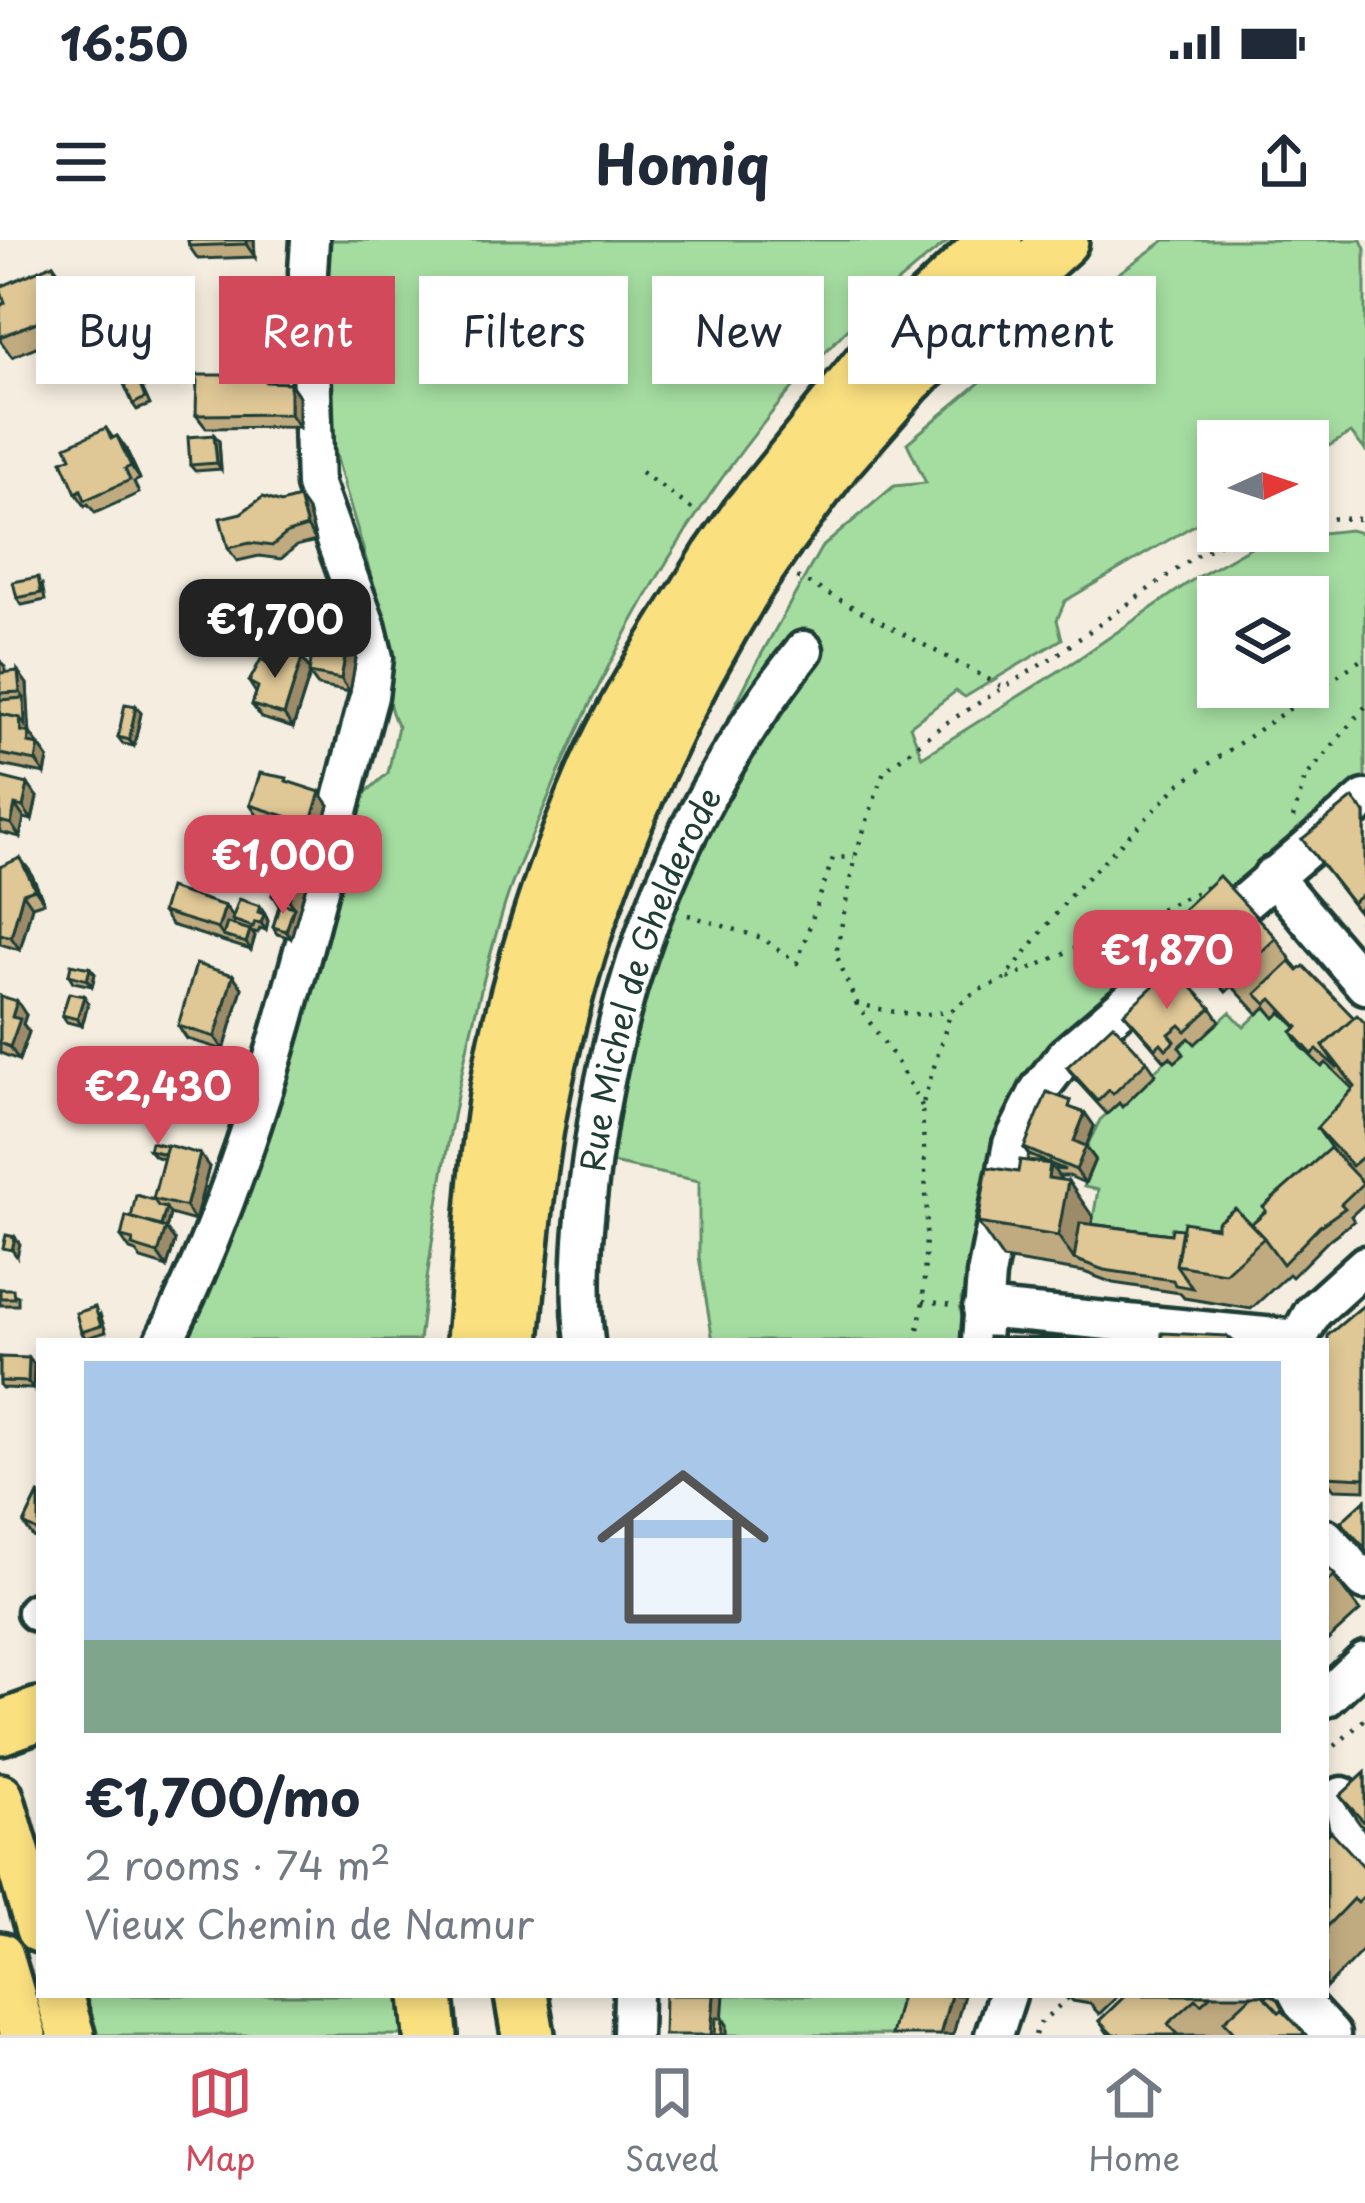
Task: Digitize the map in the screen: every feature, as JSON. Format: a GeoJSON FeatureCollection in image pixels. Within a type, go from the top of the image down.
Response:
{"type":"FeatureCollection","features":[{"type":"Feature","properties":{"kind":"highway"},"geometry":{"type":"LineString","coordinates":[[513,1338],[543,1096],[566,994],[629,805],[702,657],[747,546],[881,350],[996,240]]}},
{"type":"Feature","properties":{"kind":"highway"},"geometry":{"type":"LineString","coordinates":[[472,1338],[494,1106],[507,1034],[545,900],[592,776],[664,644],[747,546],[835,461],[908,378],[1062,240]]}},
{"type":"Feature","properties":{"kind":"highway"},"geometry":{"type":"LineString","coordinates":[[439,1338],[468,1163],[494,1106]]}},
{"type":"Feature","properties":{"kind":"highway"},"geometry":{"type":"LineString","coordinates":[[0,1694],[36,1688]]}},
{"type":"Feature","properties":{"kind":"highway"},"geometry":{"type":"LineString","coordinates":[[0,1728],[36,1715]]}},
{"type":"Feature","properties":{"kind":"highway"},"geometry":{"type":"LineString","coordinates":[[427,1998],[431,2035]]}},
{"type":"Feature","properties":{"kind":"highway"},"geometry":{"type":"LineString","coordinates":[[461,2035],[463,1998]]}},
{"type":"Feature","properties":{"kind":"highway"},"geometry":{"type":"LineString","coordinates":[[501,2035],[504,1998]]}},
{"type":"Feature","properties":{"kind":"highway"},"geometry":{"type":"LineString","coordinates":[[521,1998],[528,2035]]}},
{"type":"Feature","properties":{"kind":"main road"},"geometry":{"type":"LineString","coordinates":[[0,1797],[36,1919]]}},
{"type":"Feature","properties":{"kind":"main road"},"geometry":{"type":"LineString","coordinates":[[0,1956],[23,2035]]}},
{"type":"Feature","properties":{"kind":"main road"},"geometry":{"type":"LineString","coordinates":[[60,1998],[71,2035]]}},
{"type":"Feature","properties":{"kind":"street"},"geometry":{"type":"LineString","coordinates":[[166,1338],[199,1273],[241,1156],[363,717],[374,658],[315,485],[310,240]]}},
{"type":"Feature","properties":{"kind":"street","name":"Rue Michel de Ghelderode"},"geometry":{"type":"LineString","coordinates":[[585,1338],[586,1209],[601,1099],[624,994],[655,902],[723,763],[805,650]]}},
{"type":"Feature","properties":{"kind":"street"},"geometry":{"type":"LineString","coordinates":[[1255,1338],[982,1325],[1012,1144],[1039,1090],[1065,1056],[1365,800]]}},
{"type":"Feature","properties":{"kind":"street"},"geometry":{"type":"LineString","coordinates":[[1272,876],[1365,985]]}},
{"type":"Feature","properties":{"kind":"street"},"geometry":{"type":"LineString","coordinates":[[1298,1338],[1313,1312],[1365,1264]]}},
{"type":"Feature","properties":{"kind":"street"},"geometry":{"type":"LineString","coordinates":[[1329,1541],[1365,1581]]}},
{"type":"Feature","properties":{"kind":"street"},"geometry":{"type":"LineString","coordinates":[[1329,1695],[1365,1661]]}},
{"type":"Feature","properties":{"kind":"street"},"geometry":{"type":"LineString","coordinates":[[1344,1783],[1350,1833],[1365,1848]]}},
{"type":"Feature","properties":{"kind":"street"},"geometry":{"type":"LineString","coordinates":[[632,2035],[633,1998]]}},
{"type":"Feature","properties":{"kind":"street"},"geometry":{"type":"LineString","coordinates":[[1297,1998],[1331,2035]]}},
{"type":"Feature","properties":{"kind":"path"},"geometry":{"type":"LineString","coordinates":[[641,472],[747,546],[878,624],[1004,687]]}},
{"type":"Feature","properties":{"kind":"path"},"geometry":{"type":"LineString","coordinates":[[1329,518],[1365,519]]}},
{"type":"Feature","properties":{"kind":"path"},"geometry":{"type":"LineString","coordinates":[[922,1106],[893,1054],[856,1003],[836,954],[855,856],[884,771],[943,724],[1055,656],[1204,552]]}},
{"type":"Feature","properties":{"kind":"path"},"geometry":{"type":"LineString","coordinates":[[1003,981],[1075,890],[1181,783],[1365,657]]}},
{"type":"Feature","properties":{"kind":"path"},"geometry":{"type":"LineString","coordinates":[[1292,821],[1306,778],[1365,707]]}},
{"type":"Feature","properties":{"kind":"path"},"geometry":{"type":"LineString","coordinates":[[655,902],[762,938],[797,963],[833,858],[855,856]]}},
{"type":"Feature","properties":{"kind":"path"},"geometry":{"type":"LineString","coordinates":[[856,1003],[896,1014],[926,1016],[952,1011],[976,991],[1218,883]]}},
{"type":"Feature","properties":{"kind":"path"},"geometry":{"type":"LineString","coordinates":[[917,1338],[927,1215],[922,1106],[952,1011]]}},
{"type":"Feature","properties":{"kind":"path"},"geometry":{"type":"LineString","coordinates":[[1329,1751],[1365,1719]]}},
{"type":"Feature","properties":{"kind":"path"},"geometry":{"type":"LineString","coordinates":[[1034,2035],[1039,2024],[1068,1998]]}},
{"type":"Feature","properties":{"kind":"green space"},"geometry":{"type":"Polygon","coordinates":[[[324,240],[950,240],[907,276],[848,276],[848,330],[824,353],[824,276],[652,276],[652,384],[797,384],[711,494],[663,568],[581,723],[514,878],[489,958],[452,1121],[419,1338],[185,1338],[264,1140],[364,794],[388,773],[398,726],[389,703],[384,629],[323,384],[395,384],[395,276],[323,276],[324,240]]]}},
{"type":"Feature","properties":{"kind":"green space"},"geometry":{"type":"Polygon","coordinates":[[[1165,240],[1361,240],[1365,249],[1365,450],[1351,433],[1329,446],[1329,420],[1197,420],[1197,523],[1065,601],[1057,620],[1062,639],[965,697],[956,691],[910,726],[922,757],[1197,578],[1197,708],[1329,708],[1329,576],[1200,576],[1242,552],[1329,552],[1329,532],[1350,530],[1365,534],[1365,787],[1044,1069],[980,1266],[961,1299],[966,1338],[712,1338],[699,1257],[699,1181],[583,1157],[708,759],[756,664],[821,548],[894,486],[926,483],[907,443],[978,384],[1156,384],[1156,276],[1115,276],[1165,240]]]}},
{"type":"Feature","properties":{"kind":"green space"},"geometry":{"type":"Polygon","coordinates":[[[1265,1007],[1275,1017],[1281,1012],[1308,1040],[1302,1046],[1365,1101],[1360,1142],[1258,1240],[1090,1236],[1098,1190],[1084,1187],[1095,1160],[1083,1154],[1100,1120],[1170,1057],[1175,1062],[1184,1055],[1179,1048],[1189,1038],[1196,1043],[1230,1012],[1244,1027],[1265,1007]]]}},
{"type":"Feature","properties":{"kind":"green space"},"geometry":{"type":"Polygon","coordinates":[[[87,1998],[407,1998],[412,2035],[98,2035],[87,1998]]]}},
{"type":"Feature","properties":{"kind":"green space"},"geometry":{"type":"Polygon","coordinates":[[[722,1998],[915,1998],[905,2035],[727,2035],[727,2025],[721,2025],[722,1998]]]}},
{"type":"Feature","properties":{"kind":"building"},"geometry":{"type":"Polygon","coordinates":[[[188,240],[246,240],[246,244],[189,246],[188,240]]]}},
{"type":"Feature","properties":{"kind":"building"},"geometry":{"type":"Polygon","coordinates":[[[53,264],[58,276],[36,276],[36,322],[0,337],[0,306],[5,303],[0,287],[53,264]]]}},
{"type":"Feature","properties":{"kind":"building"},"geometry":{"type":"Polygon","coordinates":[[[197,375],[219,375],[219,384],[290,384],[290,414],[196,415],[197,375]]]}},
{"type":"Feature","properties":{"kind":"building"},"geometry":{"type":"Polygon","coordinates":[[[124,384],[139,384],[145,398],[133,404],[124,384]]]}},
{"type":"Feature","properties":{"kind":"building"},"geometry":{"type":"Polygon","coordinates":[[[106,428],[111,439],[117,436],[131,466],[125,469],[130,480],[85,500],[81,490],[76,493],[62,461],[71,457],[66,446],[106,428]]]}},
{"type":"Feature","properties":{"kind":"building"},"geometry":{"type":"Polygon","coordinates":[[[214,435],[217,463],[190,465],[188,437],[214,435]]]}},
{"type":"Feature","properties":{"kind":"building"},"geometry":{"type":"Polygon","coordinates":[[[263,497],[281,503],[299,498],[307,527],[287,533],[272,546],[250,543],[228,548],[220,518],[241,513],[263,497]]]}},
{"type":"Feature","properties":{"kind":"building"},"geometry":{"type":"Polygon","coordinates":[[[38,577],[41,593],[17,598],[13,582],[38,577]]]}},
{"type":"Feature","properties":{"kind":"building"},"geometry":{"type":"Polygon","coordinates":[[[328,642],[347,645],[341,679],[309,673],[312,654],[326,657],[328,642]]]}},
{"type":"Feature","properties":{"kind":"building"},"geometry":{"type":"Polygon","coordinates":[[[271,648],[302,658],[284,715],[252,705],[258,687],[249,682],[271,648]]]}},
{"type":"Feature","properties":{"kind":"building"},"geometry":{"type":"Polygon","coordinates":[[[18,671],[20,692],[0,693],[0,673],[18,671]]]}},
{"type":"Feature","properties":{"kind":"building"},"geometry":{"type":"Polygon","coordinates":[[[24,698],[25,725],[20,718],[0,714],[0,700],[24,698]]]}},
{"type":"Feature","properties":{"kind":"building"},"geometry":{"type":"Polygon","coordinates":[[[125,704],[136,706],[129,740],[118,737],[125,704]]]}},
{"type":"Feature","properties":{"kind":"building"},"geometry":{"type":"Polygon","coordinates":[[[0,714],[20,718],[21,731],[30,733],[28,743],[39,745],[36,761],[0,754],[0,714]]]}},
{"type":"Feature","properties":{"kind":"building"},"geometry":{"type":"Polygon","coordinates":[[[260,773],[320,792],[310,824],[250,805],[260,773]]]}},
{"type":"Feature","properties":{"kind":"building"},"geometry":{"type":"Polygon","coordinates":[[[0,777],[28,784],[23,807],[15,805],[11,824],[0,821],[0,777]]]}},
{"type":"Feature","properties":{"kind":"building"},"geometry":{"type":"Polygon","coordinates":[[[1353,798],[1365,813],[1365,893],[1352,903],[1302,839],[1353,798]]]}},
{"type":"Feature","properties":{"kind":"building"},"geometry":{"type":"Polygon","coordinates":[[[299,826],[315,831],[307,855],[293,846],[299,826]]]}},
{"type":"Feature","properties":{"kind":"building"},"geometry":{"type":"Polygon","coordinates":[[[287,844],[303,849],[289,900],[272,895],[287,844]]]}},
{"type":"Feature","properties":{"kind":"building"},"geometry":{"type":"Polygon","coordinates":[[[20,858],[35,889],[23,893],[11,937],[0,934],[0,867],[20,858]]]}},
{"type":"Feature","properties":{"kind":"building"},"geometry":{"type":"Polygon","coordinates":[[[1219,876],[1276,938],[1233,979],[1207,951],[1201,956],[1170,922],[1219,876]]]}},
{"type":"Feature","properties":{"kind":"building"},"geometry":{"type":"Polygon","coordinates":[[[169,888],[225,906],[218,929],[162,912],[169,888]]]}},
{"type":"Feature","properties":{"kind":"building"},"geometry":{"type":"Polygon","coordinates":[[[239,899],[260,906],[261,923],[253,927],[232,920],[239,899]]]}},
{"type":"Feature","properties":{"kind":"building"},"geometry":{"type":"Polygon","coordinates":[[[280,903],[294,907],[286,931],[273,927],[280,903]]]}},
{"type":"Feature","properties":{"kind":"building"},"geometry":{"type":"Polygon","coordinates":[[[227,923],[250,930],[246,943],[223,936],[227,923]]]}},
{"type":"Feature","properties":{"kind":"building"},"geometry":{"type":"Polygon","coordinates":[[[1290,962],[1298,971],[1304,966],[1354,1018],[1323,1046],[1338,1069],[1317,1050],[1312,1054],[1292,1032],[1298,1027],[1272,999],[1266,1004],[1256,994],[1290,962]]]}},
{"type":"Feature","properties":{"kind":"building"},"geometry":{"type":"Polygon","coordinates":[[[71,964],[90,968],[87,980],[69,975],[71,964]]]}},
{"type":"Feature","properties":{"kind":"building"},"geometry":{"type":"Polygon","coordinates":[[[196,964],[233,975],[215,1037],[178,1026],[196,964]]]}},
{"type":"Feature","properties":{"kind":"building"},"geometry":{"type":"Polygon","coordinates":[[[1161,979],[1172,990],[1184,979],[1211,1008],[1186,1031],[1180,1025],[1169,1034],[1175,1041],[1166,1049],[1161,1043],[1156,1048],[1124,1013],[1161,979]]]}},
{"type":"Feature","properties":{"kind":"building"},"geometry":{"type":"Polygon","coordinates":[[[69,993],[84,996],[77,1019],[62,1015],[69,993]]]}},
{"type":"Feature","properties":{"kind":"building"},"geometry":{"type":"Polygon","coordinates":[[[0,996],[17,1001],[12,1017],[20,1019],[10,1047],[0,1043],[0,996]]]}},
{"type":"Feature","properties":{"kind":"building"},"geometry":{"type":"Polygon","coordinates":[[[1357,1015],[1365,1023],[1365,1155],[1352,1166],[1317,1128],[1355,1087],[1323,1046],[1357,1015]]]}},
{"type":"Feature","properties":{"kind":"building"},"geometry":{"type":"Polygon","coordinates":[[[1113,1024],[1147,1061],[1113,1094],[1109,1090],[1098,1101],[1067,1067],[1113,1024]]]}},
{"type":"Feature","properties":{"kind":"building"},"geometry":{"type":"Polygon","coordinates":[[[1047,1092],[1071,1101],[1069,1107],[1085,1113],[1074,1141],[1086,1146],[1076,1170],[1024,1148],[1047,1092]]]}},
{"type":"Feature","properties":{"kind":"building"},"geometry":{"type":"Polygon","coordinates":[[[151,1142],[167,1146],[165,1154],[149,1150],[151,1142]]]}},
{"type":"Feature","properties":{"kind":"building"},"geometry":{"type":"Polygon","coordinates":[[[167,1145],[200,1154],[186,1207],[153,1199],[167,1145]]]}},
{"type":"Feature","properties":{"kind":"building"},"geometry":{"type":"Polygon","coordinates":[[[1330,1148],[1363,1183],[1341,1204],[1345,1208],[1283,1264],[1251,1224],[1266,1211],[1263,1207],[1330,1148]]]}},
{"type":"Feature","properties":{"kind":"building"},"geometry":{"type":"Polygon","coordinates":[[[1029,1155],[1065,1170],[1027,1161],[1029,1155]]]}},
{"type":"Feature","properties":{"kind":"building"},"geometry":{"type":"Polygon","coordinates":[[[1020,1160],[1050,1164],[1048,1178],[1068,1181],[1058,1236],[978,1223],[987,1167],[1018,1172],[1020,1160]]]}},
{"type":"Feature","properties":{"kind":"building"},"geometry":{"type":"Polygon","coordinates":[[[136,1195],[166,1208],[161,1226],[131,1218],[136,1195]]]}},
{"type":"Feature","properties":{"kind":"building"},"geometry":{"type":"Polygon","coordinates":[[[1235,1208],[1264,1238],[1225,1273],[1176,1265],[1184,1222],[1217,1228],[1217,1222],[1235,1208]]]}},
{"type":"Feature","properties":{"kind":"building"},"geometry":{"type":"Polygon","coordinates":[[[126,1216],[166,1228],[158,1254],[121,1237],[126,1216]]]}},
{"type":"Feature","properties":{"kind":"building"},"geometry":{"type":"Polygon","coordinates":[[[1080,1223],[1171,1234],[1172,1228],[1182,1229],[1176,1265],[1192,1288],[1074,1259],[1080,1223]]]}},
{"type":"Feature","properties":{"kind":"building"},"geometry":{"type":"Polygon","coordinates":[[[6,1235],[15,1237],[12,1250],[3,1248],[6,1235]]]}},
{"type":"Feature","properties":{"kind":"building"},"geometry":{"type":"Polygon","coordinates":[[[0,1289],[13,1289],[14,1298],[0,1298],[0,1289]]]}},
{"type":"Feature","properties":{"kind":"building"},"geometry":{"type":"Polygon","coordinates":[[[1365,1304],[1365,1478],[1329,1476],[1328,1335],[1365,1304]]]}},
{"type":"Feature","properties":{"kind":"building"},"geometry":{"type":"Polygon","coordinates":[[[95,1307],[101,1326],[81,1332],[76,1313],[95,1307]]]}},
{"type":"Feature","properties":{"kind":"building"},"geometry":{"type":"Polygon","coordinates":[[[1162,1333],[1229,1338],[1162,1338],[1162,1333]]]}},
{"type":"Feature","properties":{"kind":"building"},"geometry":{"type":"Polygon","coordinates":[[[0,1357],[29,1358],[28,1382],[0,1381],[0,1357]]]}},
{"type":"Feature","properties":{"kind":"building"},"geometry":{"type":"Polygon","coordinates":[[[36,1499],[36,1530],[24,1524],[36,1499]]]}},
{"type":"Feature","properties":{"kind":"building"},"geometry":{"type":"Polygon","coordinates":[[[1365,1500],[1365,1548],[1341,1522],[1365,1500]]]}},
{"type":"Feature","properties":{"kind":"building"},"geometry":{"type":"Polygon","coordinates":[[[1365,1773],[1365,1823],[1340,1796],[1365,1773]]]}},
{"type":"Feature","properties":{"kind":"building"},"geometry":{"type":"Polygon","coordinates":[[[1329,1833],[1365,1868],[1365,1895],[1357,1903],[1353,1899],[1329,1924],[1329,1833]]]}},
{"type":"Feature","properties":{"kind":"building"},"geometry":{"type":"Polygon","coordinates":[[[665,1998],[714,1998],[711,2035],[664,2035],[665,1998]]]}},
{"type":"Feature","properties":{"kind":"building"},"geometry":{"type":"Polygon","coordinates":[[[900,1998],[950,1998],[940,2035],[891,2035],[900,1998]]]}},
{"type":"Feature","properties":{"kind":"building"},"geometry":{"type":"Polygon","coordinates":[[[1123,1998],[1208,1998],[1201,2004],[1196,1999],[1168,2024],[1179,2035],[1113,2035],[1099,2021],[1123,1998]]]}},
{"type":"Feature","properties":{"kind":"building"},"geometry":{"type":"Polygon","coordinates":[[[1249,1998],[1267,1998],[1306,2035],[1237,2035],[1224,2021],[1249,1998]]]}},
{"type":"Feature","properties":{"kind":"building"},"geometry":{"type":"Polygon","coordinates":[[[1266,1998],[1279,2000],[1285,2012],[1266,1998]]]}},
{"type":"Feature","properties":{"kind":"building"},"geometry":{"type":"Polygon","coordinates":[[[716,2018],[723,2018],[722,2035],[715,2035],[716,2018]]]}}]}
